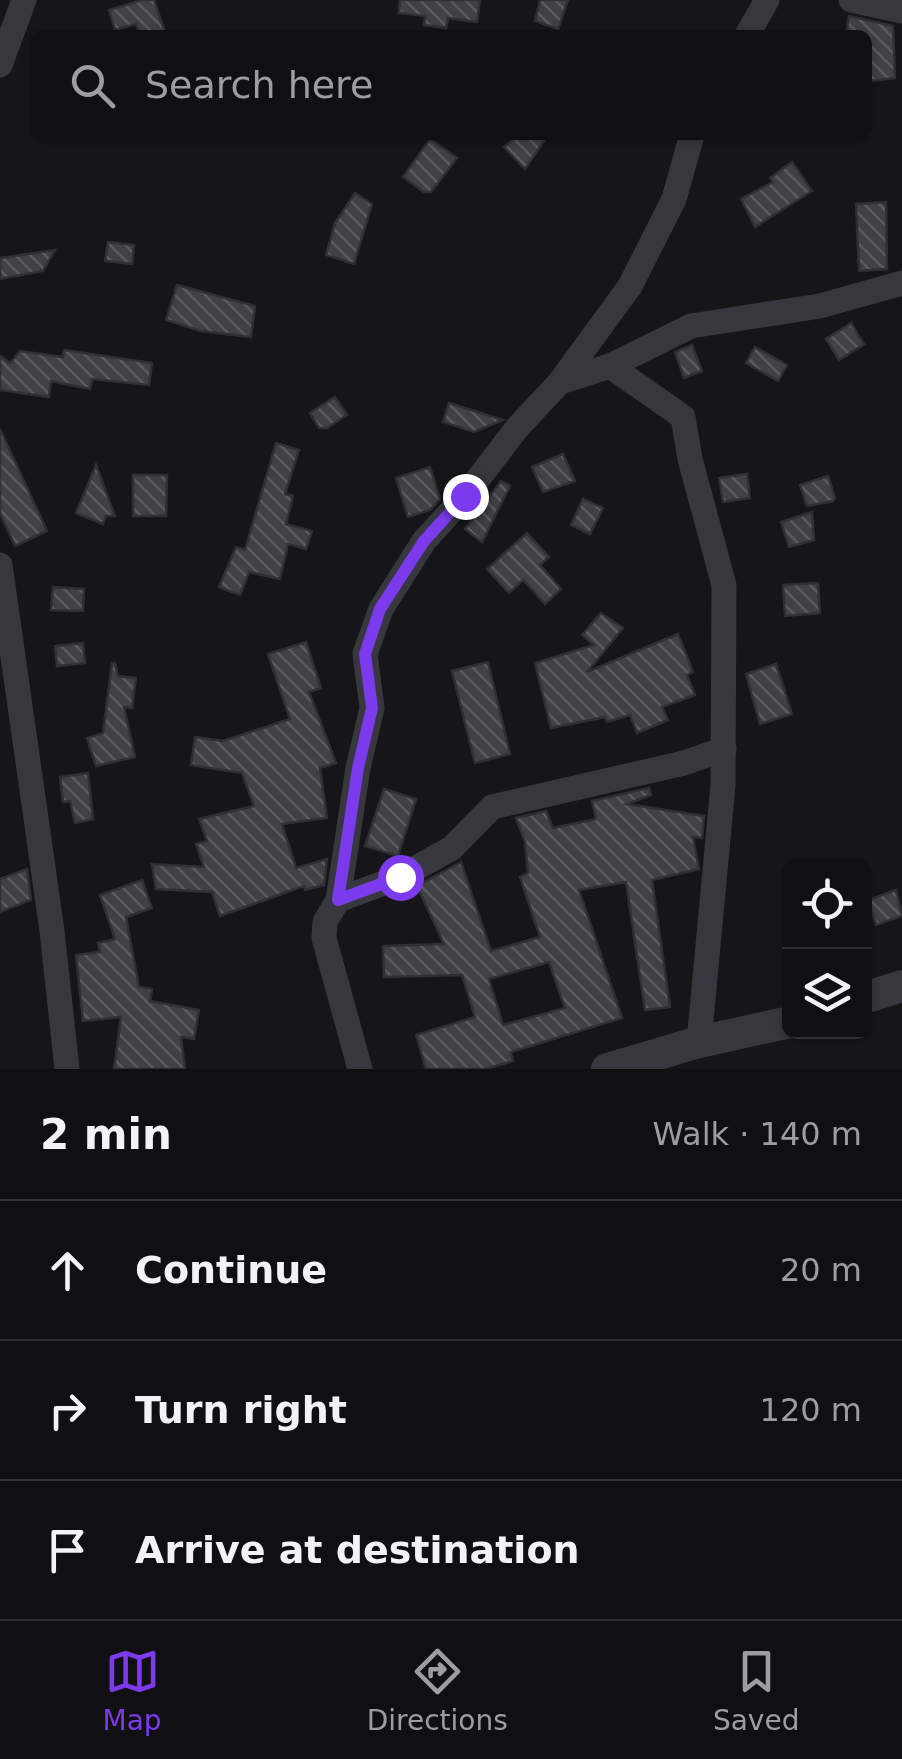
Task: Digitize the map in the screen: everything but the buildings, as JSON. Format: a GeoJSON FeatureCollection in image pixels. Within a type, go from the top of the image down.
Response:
{"type":"FeatureCollection","features":[{"type":"Feature","properties":{"kind":"street"},"geometry":{"type":"LineString","coordinates":[[0,65],[24,0]]}},
{"type":"Feature","properties":{"kind":"street"},"geometry":{"type":"LineString","coordinates":[[750,30],[767,0]]}},
{"type":"Feature","properties":{"kind":"street"},"geometry":{"type":"LineString","coordinates":[[851,0],[902,11]]}},
{"type":"Feature","properties":{"kind":"street"},"geometry":{"type":"LineString","coordinates":[[360,1069],[324,938],[324,922],[338,900],[358,768],[372,708],[365,654],[380,609],[424,541],[560,382],[630,286],[674,199],[691,140]]}},
{"type":"Feature","properties":{"kind":"street"},"geometry":{"type":"LineString","coordinates":[[560,382],[610,366],[691,326],[820,306],[902,284]]}},
{"type":"Feature","properties":{"kind":"street"},"geometry":{"type":"LineString","coordinates":[[610,366],[684,417],[690,460],[724,586],[724,749],[699,1042]]}},
{"type":"Feature","properties":{"kind":"street"},"geometry":{"type":"LineString","coordinates":[[0,565],[68,1069]]}},
{"type":"Feature","properties":{"kind":"street"},"geometry":{"type":"LineString","coordinates":[[338,900],[400,877],[452,848],[492,807],[684,763],[724,749]]}},
{"type":"Feature","properties":{"kind":"street"},"geometry":{"type":"LineString","coordinates":[[872,995],[902,986]]}},
{"type":"Feature","properties":{"kind":"street"},"geometry":{"type":"LineString","coordinates":[[607,1069],[699,1042],[782,1024]]}},
{"type":"Feature","properties":{"kind":"route"},"geometry":{"type":"LineString","coordinates":[[400,877],[338,900],[358,768],[372,708],[365,654],[380,609],[424,541],[465,496]]}}]}
